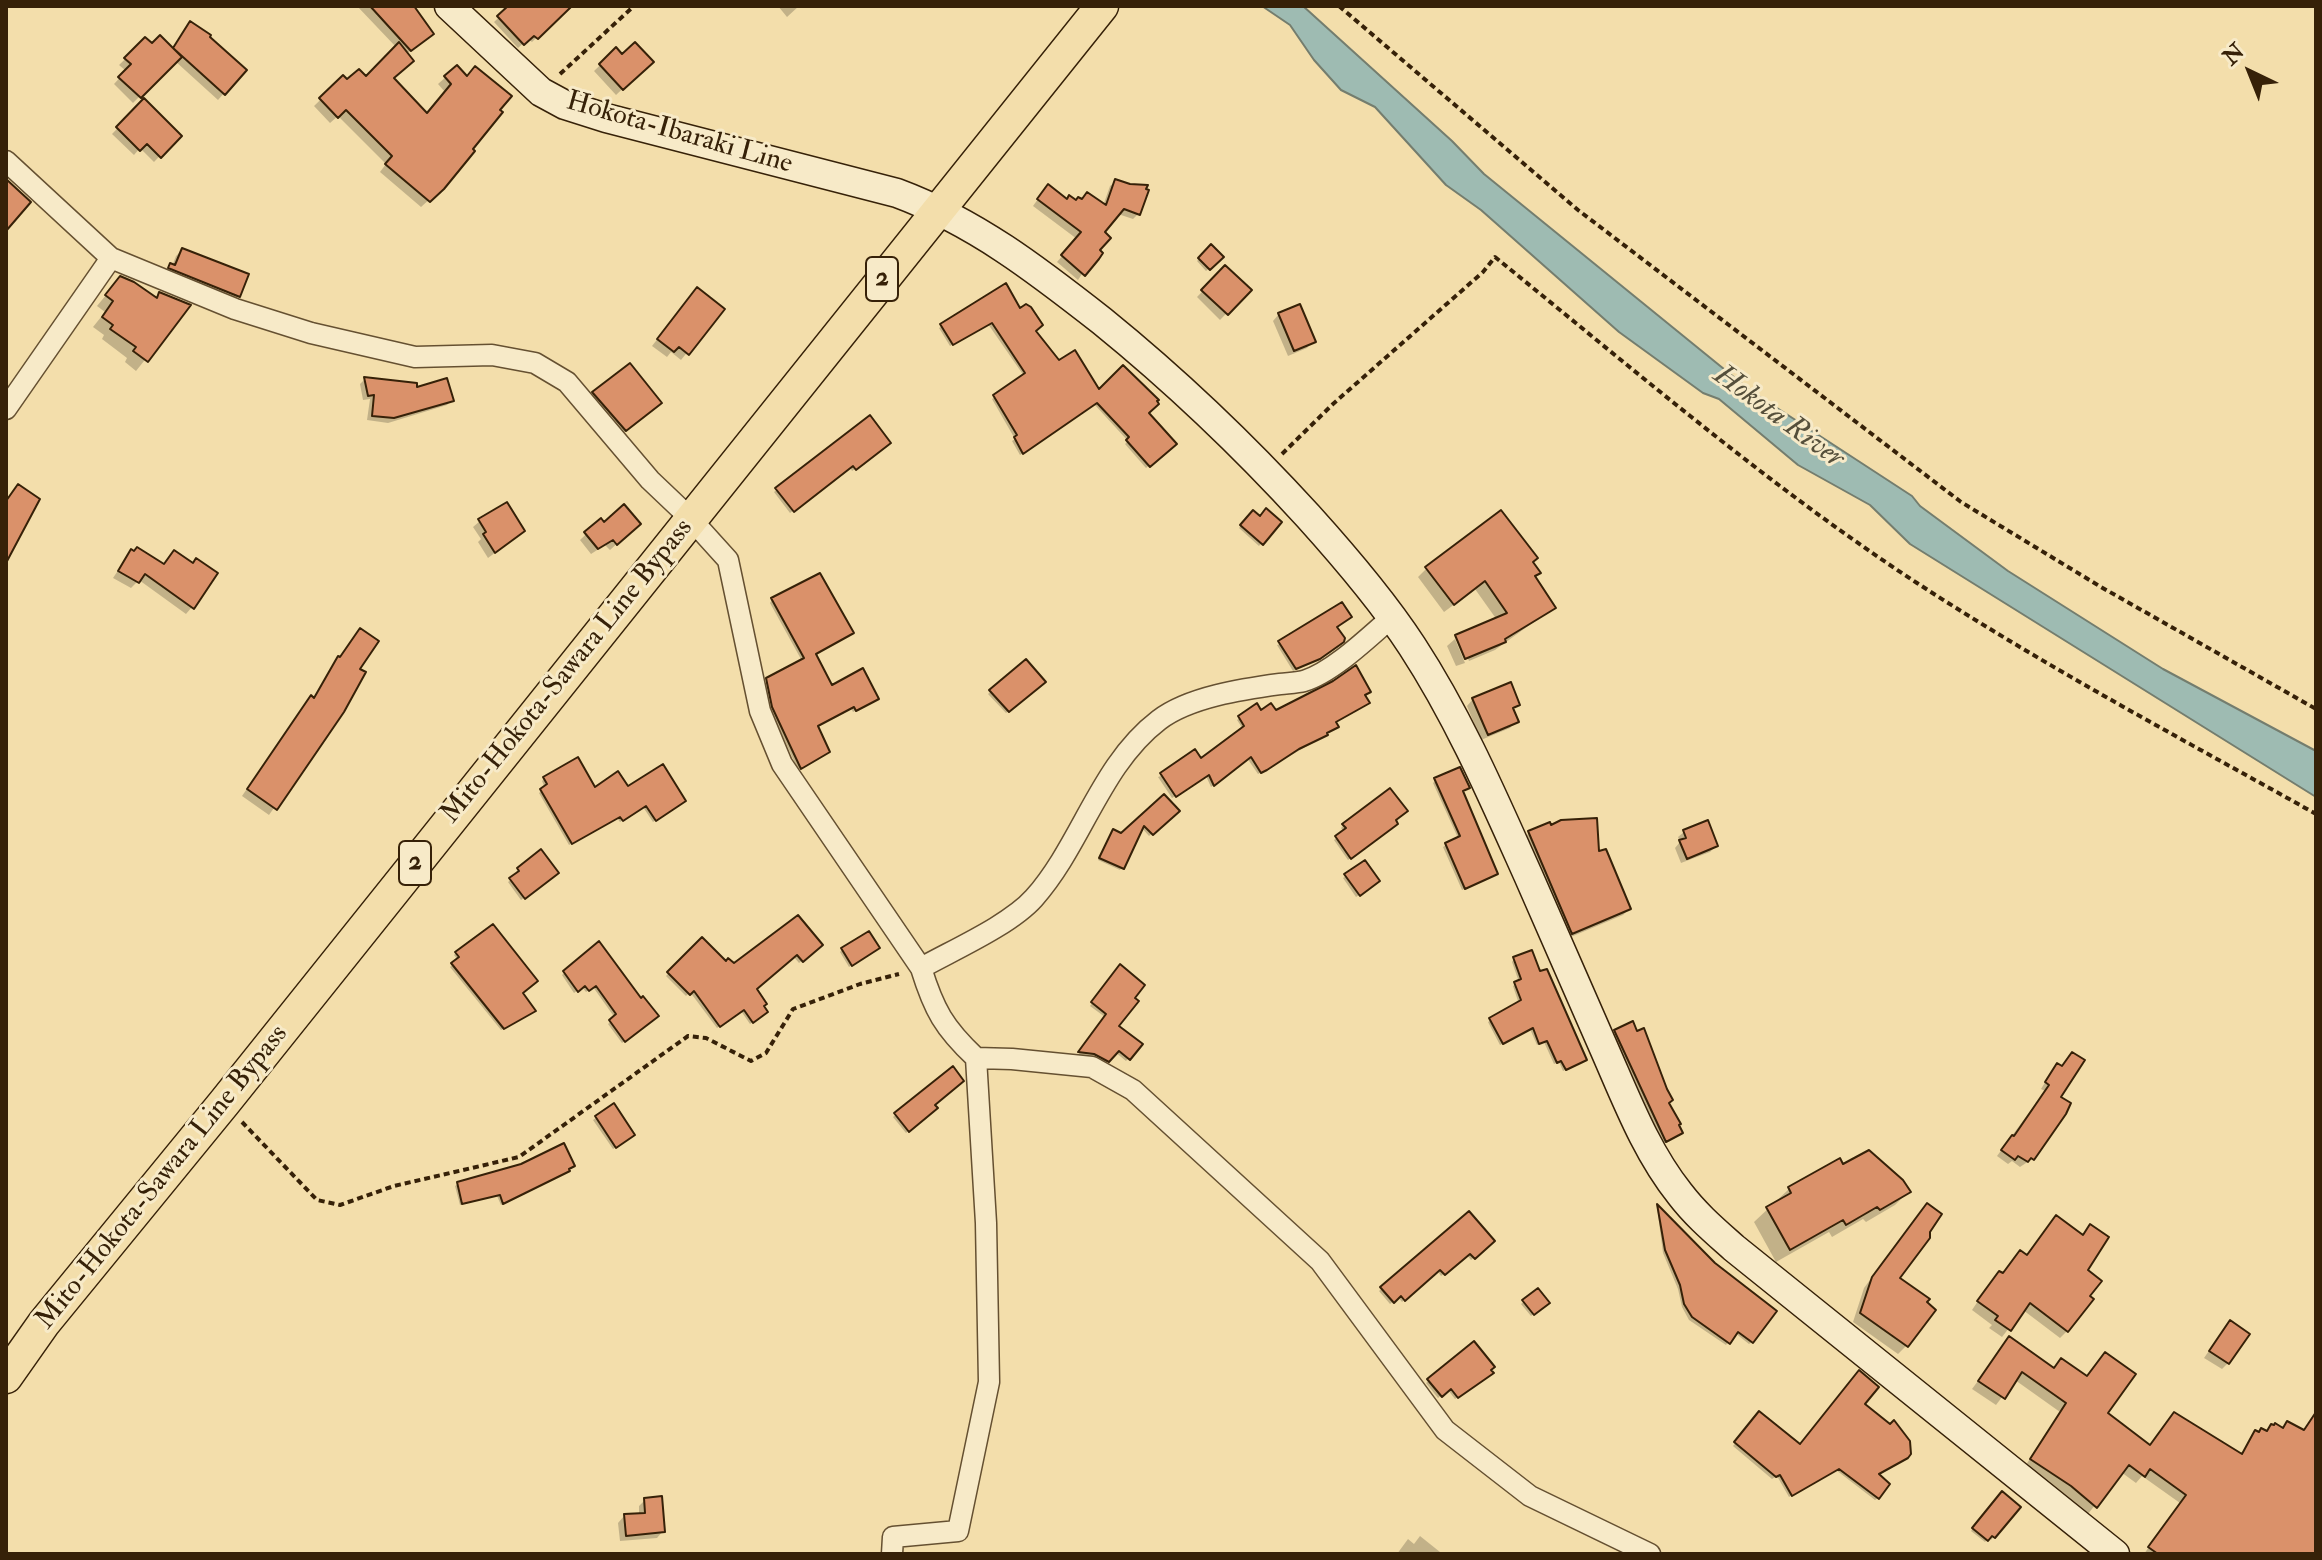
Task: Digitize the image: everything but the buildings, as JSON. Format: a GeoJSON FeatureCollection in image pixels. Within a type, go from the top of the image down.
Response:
{"type":"FeatureCollection","features":[{"type":"Feature","properties":{"kind":"main road","name":"Mito-Hokota-Sawara Line Bypass"},"geometry":{"type":"LineString","coordinates":[[6,1377],[44,1323],[224,1103],[1102,6]]}},
{"type":"Feature","properties":{"kind":"street","name":"Hokota-Ibaraki Line"},"geometry":{"type":"LineString","coordinates":[[449,6],[541,92],[565,105],[897,193],[939,208],[1018,257],[1150,360],[1266,470],[1337,548],[1392,617],[1470,748],[1630,1106],[1677,1191],[1698,1217],[2115,1554]]}},
{"type":"Feature","properties":{"kind":"street"},"geometry":{"type":"LineString","coordinates":[[6,161],[111,258],[235,309],[311,333],[415,357],[492,355],[535,363],[567,382],[650,480],[728,560],[760,711],[782,764],[921,968],[931,1001],[951,1035],[976,1058],[1092,1067],[1133,1090],[1320,1261],[1445,1430],[1530,1496],[1650,1554]]}},
{"type":"Feature","properties":{"kind":"street"},"geometry":{"type":"LineString","coordinates":[[6,409],[111,258]]}},
{"type":"Feature","properties":{"kind":"street"},"geometry":{"type":"LineString","coordinates":[[921,968],[1006,920],[1031,902],[1050,879],[1107,781],[1133,746],[1159,720],[1188,703],[1305,681],[1347,656],[1392,617]]}},
{"type":"Feature","properties":{"kind":"street"},"geometry":{"type":"LineString","coordinates":[[892,1554],[893,1537],[958,1531],[989,1382],[986,1223],[976,1058]]}},
{"type":"Feature","properties":{"kind":"path"},"geometry":{"type":"LineString","coordinates":[[541,92],[634,6]]}},
{"type":"Feature","properties":{"kind":"path"},"geometry":{"type":"LineString","coordinates":[[1339,6],[1578,210],[1961,502],[2101,587],[2316,709]]}},
{"type":"Feature","properties":{"kind":"path"},"geometry":{"type":"LineString","coordinates":[[1266,470],[1333,404],[1483,272],[1495,257],[1809,506],[1915,582],[1992,630],[2316,814]]}},
{"type":"Feature","properties":{"kind":"path"},"geometry":{"type":"LineString","coordinates":[[224,1103],[317,1200],[340,1205],[394,1186],[519,1157],[688,1036],[706,1038],[751,1061],[766,1053],[793,1009],[860,984],[921,968]]}},
{"type":"Feature","properties":{"kind":"water","name":"Hokota River"},"geometry":{"type":"Polygon","coordinates":[[[1262,6],[1303,6],[1452,141],[1484,174],[1751,391],[1912,496],[1920,506],[2008,571],[2163,669],[2316,751],[2316,797],[1910,544],[1870,505],[1798,465],[1719,399],[1703,393],[1619,332],[1481,210],[1446,185],[1375,107],[1341,90],[1314,60],[1290,25],[1262,6]]]}}]}
